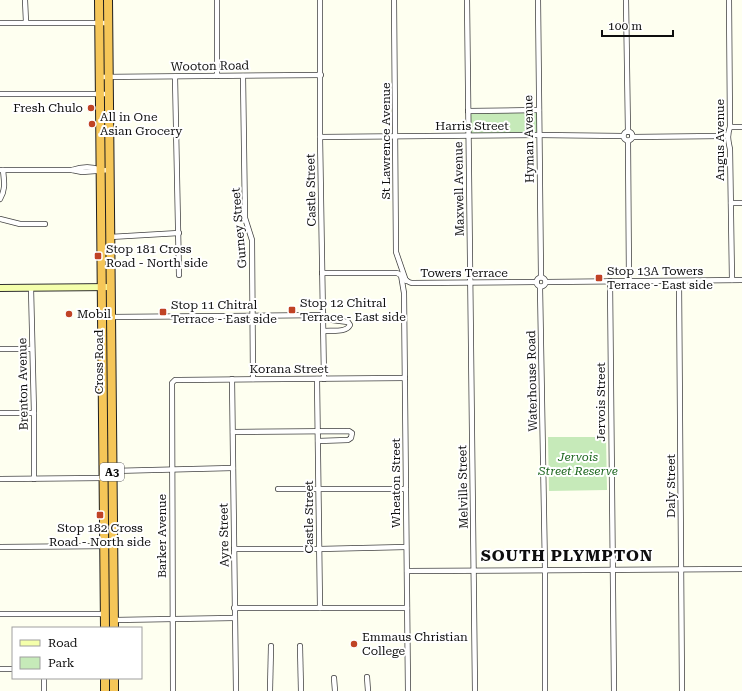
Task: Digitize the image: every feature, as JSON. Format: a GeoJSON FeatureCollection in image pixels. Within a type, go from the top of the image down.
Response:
{"type":"FeatureCollection","features":[{"type":"Feature","properties":{"kind":"highway","name":"Cross Road"},"geometry":{"type":"LineString","coordinates":[[99,0],[104,23],[109,78],[102,287],[105,627]]}},
{"type":"Feature","properties":{"kind":"highway","name":"Cross Road"},"geometry":{"type":"LineString","coordinates":[[108,0],[104,23],[100,94],[110,237],[114,624]]}},
{"type":"Feature","properties":{"kind":"highway"},"geometry":{"type":"LineString","coordinates":[[112,425],[103,431],[112,437]]}},
{"type":"Feature","properties":{"kind":"highway"},"geometry":{"type":"LineString","coordinates":[[105,679],[105,691]]}},
{"type":"Feature","properties":{"kind":"highway"},"geometry":{"type":"LineString","coordinates":[[114,679],[114,691]]}},
{"type":"Feature","properties":{"kind":"street"},"geometry":{"type":"LineString","coordinates":[[25,0],[26,22]]}},
{"type":"Feature","properties":{"kind":"street"},"geometry":{"type":"LineString","coordinates":[[217,0],[217,76]]}},
{"type":"Feature","properties":{"kind":"street","name":"Castle Street"},"geometry":{"type":"LineString","coordinates":[[320,0],[320,137],[324,379]]}},
{"type":"Feature","properties":{"kind":"street","name":"St Lawrence Avenue"},"geometry":{"type":"LineString","coordinates":[[394,0],[396,252],[406,281]]}},
{"type":"Feature","properties":{"kind":"street","name":"Maxwell Avenue"},"geometry":{"type":"LineString","coordinates":[[467,0],[471,283]]}},
{"type":"Feature","properties":{"kind":"street","name":"Hyman Avenue"},"geometry":{"type":"LineString","coordinates":[[538,0],[541,278]]}},
{"type":"Feature","properties":{"kind":"street"},"geometry":{"type":"LineString","coordinates":[[626,0],[628,132],[632,134],[632,137]]}},
{"type":"Feature","properties":{"kind":"street","name":"Angus Avenue"},"geometry":{"type":"LineString","coordinates":[[729,0],[730,127],[728,142],[730,149],[732,280]]}},
{"type":"Feature","properties":{"kind":"street"},"geometry":{"type":"LineString","coordinates":[[0,22],[104,23]]}},
{"type":"Feature","properties":{"kind":"street","name":"Wooton Road"},"geometry":{"type":"LineString","coordinates":[[100,78],[320,75]]}},
{"type":"Feature","properties":{"kind":"street","name":"Gurney Street"},"geometry":{"type":"LineString","coordinates":[[242,76],[245,218],[252,240],[253,379]]}},
{"type":"Feature","properties":{"kind":"street"},"geometry":{"type":"LineString","coordinates":[[175,77],[179,275]]}},
{"type":"Feature","properties":{"kind":"street"},"geometry":{"type":"LineString","coordinates":[[0,94],[109,94]]}},
{"type":"Feature","properties":{"kind":"street"},"geometry":{"type":"LineString","coordinates":[[468,111],[539,110]]}},
{"type":"Feature","properties":{"kind":"street"},"geometry":{"type":"LineString","coordinates":[[730,127],[742,127]]}},
{"type":"Feature","properties":{"kind":"street"},"geometry":{"type":"LineString","coordinates":[[628,132],[624,133],[623,136],[625,140],[628,141]]}},
{"type":"Feature","properties":{"kind":"street","name":"Harris Street"},"geometry":{"type":"LineString","coordinates":[[320,137],[539,135],[623,136]]}},
{"type":"Feature","properties":{"kind":"street"},"geometry":{"type":"LineString","coordinates":[[629,281],[628,141],[631,140],[632,137],[728,135]]}},
{"type":"Feature","properties":{"kind":"street"},"geometry":{"type":"LineString","coordinates":[[0,199],[4,192],[1,170],[72,170],[94,172],[105,170]]}},
{"type":"Feature","properties":{"kind":"street"},"geometry":{"type":"LineString","coordinates":[[731,203],[742,203]]}},
{"type":"Feature","properties":{"kind":"street"},"geometry":{"type":"LineString","coordinates":[[0,218],[20,224],[45,224]]}},
{"type":"Feature","properties":{"kind":"street"},"geometry":{"type":"LineString","coordinates":[[110,237],[179,233]]}},
{"type":"Feature","properties":{"kind":"street"},"geometry":{"type":"LineString","coordinates":[[322,273],[397,273],[401,276]]}},
{"type":"Feature","properties":{"kind":"street","name":"Towers Terrace"},"geometry":{"type":"LineString","coordinates":[[401,276],[406,281],[412,283],[537,282]]}},
{"type":"Feature","properties":{"kind":"street","name":"Wheaton Street"},"geometry":{"type":"LineString","coordinates":[[401,276],[404,293],[408,691]]}},
{"type":"Feature","properties":{"kind":"street"},"geometry":{"type":"LineString","coordinates":[[546,282],[544,278],[538,279],[537,282],[540,287],[545,285],[546,282],[742,280]]}},
{"type":"Feature","properties":{"kind":"street","name":"Jervois Street"},"geometry":{"type":"LineString","coordinates":[[610,281],[614,691]]}},
{"type":"Feature","properties":{"kind":"street","name":"Daly Street"},"geometry":{"type":"LineString","coordinates":[[679,281],[682,691]]}},
{"type":"Feature","properties":{"kind":"street","name":"Melville Street"},"geometry":{"type":"LineString","coordinates":[[471,283],[475,691]]}},
{"type":"Feature","properties":{"kind":"street"},"geometry":{"type":"LineString","coordinates":[[0,288],[111,287]]}},
{"type":"Feature","properties":{"kind":"street","name":"Waterhouse Road"},"geometry":{"type":"LineString","coordinates":[[540,287],[545,570],[545,691]]}},
{"type":"Feature","properties":{"kind":"street","name":"Brenton Avenue"},"geometry":{"type":"LineString","coordinates":[[31,288],[34,479]]}},
{"type":"Feature","properties":{"kind":"street"},"geometry":{"type":"LineString","coordinates":[[102,317],[253,315],[324,316],[332,320],[348,322],[350,325],[347,329],[324,331]]}},
{"type":"Feature","properties":{"kind":"street"},"geometry":{"type":"LineString","coordinates":[[0,349],[32,349]]}},
{"type":"Feature","properties":{"kind":"street","name":"Korana Street"},"geometry":{"type":"LineString","coordinates":[[173,382],[179,380],[405,378]]}},
{"type":"Feature","properties":{"kind":"street","name":"Castle Street"},"geometry":{"type":"LineString","coordinates":[[317,379],[320,608]]}},
{"type":"Feature","properties":{"kind":"street","name":"Ayre Street"},"geometry":{"type":"LineString","coordinates":[[232,380],[236,691]]}},
{"type":"Feature","properties":{"kind":"street","name":"Barker Avenue"},"geometry":{"type":"LineString","coordinates":[[173,382],[171,387],[173,691]]}},
{"type":"Feature","properties":{"kind":"street"},"geometry":{"type":"LineString","coordinates":[[0,413],[34,413]]}},
{"type":"Feature","properties":{"kind":"street"},"geometry":{"type":"LineString","coordinates":[[233,432],[349,431],[352,433],[352,438],[348,440],[318,441]]}},
{"type":"Feature","properties":{"kind":"street"},"geometry":{"type":"LineString","coordinates":[[112,471],[233,468]]}},
{"type":"Feature","properties":{"kind":"street"},"geometry":{"type":"LineString","coordinates":[[0,479],[103,478]]}},
{"type":"Feature","properties":{"kind":"street"},"geometry":{"type":"LineString","coordinates":[[278,489],[406,489]]}},
{"type":"Feature","properties":{"kind":"street"},"geometry":{"type":"LineString","coordinates":[[0,547],[113,546]]}},
{"type":"Feature","properties":{"kind":"street"},"geometry":{"type":"LineString","coordinates":[[234,549],[406,547]]}},
{"type":"Feature","properties":{"kind":"street"},"geometry":{"type":"LineString","coordinates":[[407,571],[742,569]]}},
{"type":"Feature","properties":{"kind":"street"},"geometry":{"type":"LineString","coordinates":[[234,608],[407,608]]}},
{"type":"Feature","properties":{"kind":"street"},"geometry":{"type":"LineString","coordinates":[[0,614],[105,614]]}},
{"type":"Feature","properties":{"kind":"street"},"geometry":{"type":"LineString","coordinates":[[114,624],[172,619],[234,618]]}},
{"type":"Feature","properties":{"kind":"street"},"geometry":{"type":"LineString","coordinates":[[270,691],[271,646]]}},
{"type":"Feature","properties":{"kind":"street"},"geometry":{"type":"LineString","coordinates":[[300,646],[301,691]]}},
{"type":"Feature","properties":{"kind":"street"},"geometry":{"type":"LineString","coordinates":[[0,670],[12,669]]}},
{"type":"Feature","properties":{"kind":"street"},"geometry":{"type":"LineString","coordinates":[[367,677],[368,691]]}},
{"type":"Feature","properties":{"kind":"street"},"geometry":{"type":"LineString","coordinates":[[334,678],[334,691]]}},
{"type":"Feature","properties":{"kind":"street"},"geometry":{"type":"LineString","coordinates":[[44,679],[44,691]]}},
{"type":"Feature","properties":{"kind":"green space"},"geometry":{"type":"Polygon","coordinates":[[[540,110],[540,135],[469,136],[469,111],[540,110]]]}},
{"type":"Feature","properties":{"kind":"green space","name":"Jervois Street Reserve"},"geometry":{"type":"Polygon","coordinates":[[[548,437],[606,437],[607,490],[549,491],[548,437]]]}},
{"type":"Feature","properties":{"kind":"place","name":"Fresh Chulo"},"geometry":{"type":"Point","coordinates":[91,108]}},
{"type":"Feature","properties":{"kind":"place","name":"All in One Asian Grocery"},"geometry":{"type":"Point","coordinates":[92,124]}},
{"type":"Feature","properties":{"kind":"place","name":"Stop 181 Cross Road - North side"},"geometry":{"type":"Point","coordinates":[98,256]}},
{"type":"Feature","properties":{"kind":"place","name":"Stop 13A Towers Terrace - East side"},"geometry":{"type":"Point","coordinates":[599,278]}},
{"type":"Feature","properties":{"kind":"place","name":"Stop 12 Chitral Terrace - East side"},"geometry":{"type":"Point","coordinates":[292,310]}},
{"type":"Feature","properties":{"kind":"place","name":"Stop 11 Chitral Terrace - East side"},"geometry":{"type":"Point","coordinates":[163,312]}},
{"type":"Feature","properties":{"kind":"place","name":"Mobil"},"geometry":{"type":"Point","coordinates":[69,314]}},
{"type":"Feature","properties":{"kind":"place","name":"Stop 182 Cross Road - North side"},"geometry":{"type":"Point","coordinates":[100,515]}},
{"type":"Feature","properties":{"kind":"place","name":"Emmaus Christian College"},"geometry":{"type":"Point","coordinates":[354,644]}},
{"type":"Feature","properties":{"kind":"district","name":"SOUTH PLYMPTON"},"geometry":{"type":"Point","coordinates":[567,555]}}]}
